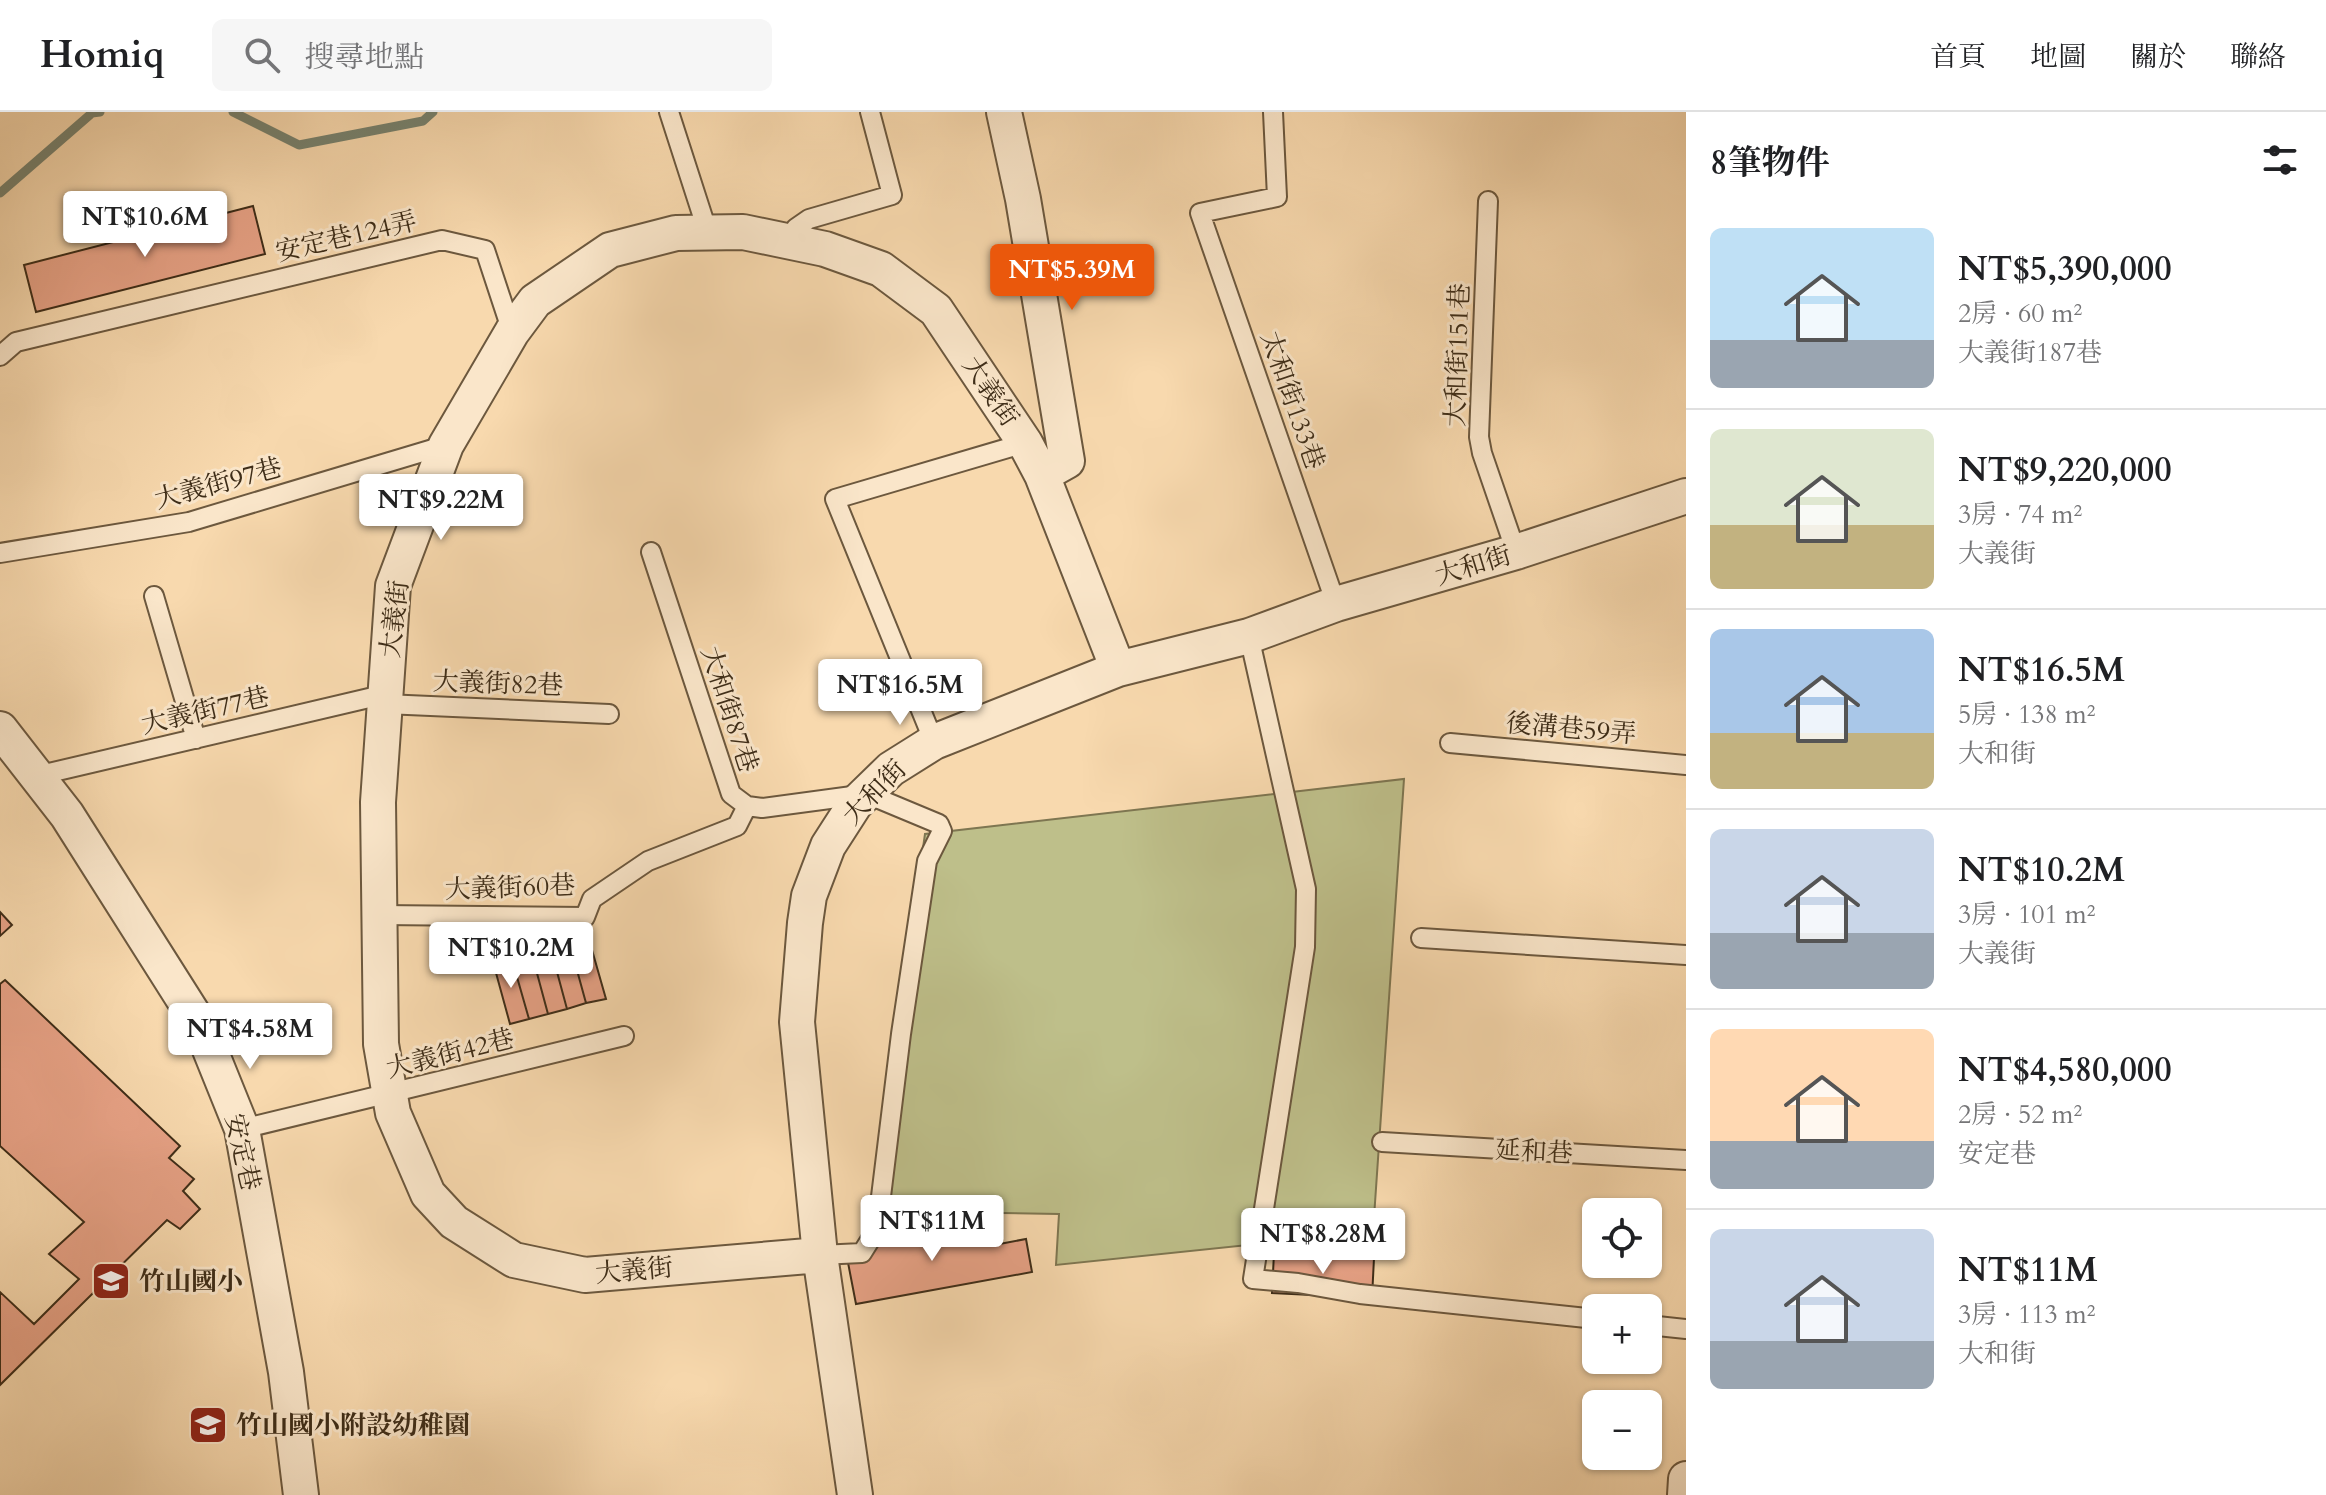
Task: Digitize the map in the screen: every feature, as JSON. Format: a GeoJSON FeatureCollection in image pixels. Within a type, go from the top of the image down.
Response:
{"type":"FeatureCollection","features":[{"type":"Feature","properties":{"kind":"street"},"geometry":{"type":"LineString","coordinates":[[1004,112],[1023,199],[1067,461],[1042,475]]}},
{"type":"Feature","properties":{"kind":"street","name":"大義街"},"geometry":{"type":"LineString","coordinates":[[820,1255],[585,1275],[514,1260],[454,1222],[428,1194],[393,1113],[381,1044],[378,802],[393,586],[446,445],[512,332],[535,301],[610,250],[676,233],[743,232],[825,249],[881,269],[936,310],[1025,443],[1042,475],[1118,669]]}},
{"type":"Feature","properties":{"kind":"street","name":"大和街"},"geometry":{"type":"LineString","coordinates":[[855,1495],[820,1255],[797,1022],[809,896],[828,846],[855,804],[891,769],[934,742],[1118,669],[1249,636],[1336,604],[1516,552],[1686,496]]}},
{"type":"Feature","properties":{"kind":"street","name":"安定巷"},"geometry":{"type":"LineString","coordinates":[[0,729],[67,815],[200,1025],[242,1129],[286,1372],[301,1495]]}},
{"type":"Feature","properties":{"kind":"street"},"geometry":{"type":"LineString","coordinates":[[1685,1495],[1686,1479]]}},
{"type":"Feature","properties":{"kind":"lane"},"geometry":{"type":"LineString","coordinates":[[669,112],[708,233]]}},
{"type":"Feature","properties":{"kind":"lane"},"geometry":{"type":"LineString","coordinates":[[796,243],[796,228],[809,219],[892,195],[870,112]]}},
{"type":"Feature","properties":{"kind":"lane","name":"太和街133巷"},"geometry":{"type":"LineString","coordinates":[[1273,112],[1277,197],[1200,213],[1336,604]]}},
{"type":"Feature","properties":{"kind":"lane","name":"大和街151巷"},"geometry":{"type":"LineString","coordinates":[[1488,201],[1479,437],[1516,552]]}},
{"type":"Feature","properties":{"kind":"lane","name":"安定巷124弄"},"geometry":{"type":"LineString","coordinates":[[0,356],[16,342],[442,240],[485,250],[512,332]]}},
{"type":"Feature","properties":{"kind":"lane"},"geometry":{"type":"LineString","coordinates":[[934,742],[835,499],[1025,443]]}},
{"type":"Feature","properties":{"kind":"lane","name":"大義街97巷"},"geometry":{"type":"LineString","coordinates":[[0,553],[189,522],[446,445]]}},
{"type":"Feature","properties":{"kind":"lane","name":"大和街87巷"},"geometry":{"type":"LineString","coordinates":[[651,552],[731,794],[747,806],[762,808],[867,794]]}},
{"type":"Feature","properties":{"kind":"lane"},"geometry":{"type":"LineString","coordinates":[[154,596],[196,739]]}},
{"type":"Feature","properties":{"kind":"lane"},"geometry":{"type":"LineString","coordinates":[[1249,636],[1306,889],[1305,947],[1253,1279],[1360,1294],[1582,1318]]}},
{"type":"Feature","properties":{"kind":"lane","name":"大義街82巷"},"geometry":{"type":"LineString","coordinates":[[385,699],[609,714]]}},
{"type":"Feature","properties":{"kind":"lane","name":"大義街77巷"},"geometry":{"type":"LineString","coordinates":[[36,776],[385,699]]}},
{"type":"Feature","properties":{"kind":"lane","name":"後溝巷59弄"},"geometry":{"type":"LineString","coordinates":[[1450,743],[1686,765]]}},
{"type":"Feature","properties":{"kind":"lane"},"geometry":{"type":"LineString","coordinates":[[820,1255],[862,1253],[877,1229],[901,1034],[927,861],[942,831],[939,824],[867,794]]}},
{"type":"Feature","properties":{"kind":"lane","name":"大義街60巷"},"geometry":{"type":"LineString","coordinates":[[380,915],[585,917],[592,899],[648,861],[737,826],[747,806]]}},
{"type":"Feature","properties":{"kind":"lane"},"geometry":{"type":"LineString","coordinates":[[1421,938],[1686,955]]}},
{"type":"Feature","properties":{"kind":"lane","name":"大義街42巷"},"geometry":{"type":"LineString","coordinates":[[242,1129],[624,1036]]}},
{"type":"Feature","properties":{"kind":"lane","name":"延和巷"},"geometry":{"type":"LineString","coordinates":[[1382,1142],[1686,1160]]}},
{"type":"Feature","properties":{"kind":"lane"},"geometry":{"type":"LineString","coordinates":[[1662,1326],[1686,1329]]}},
{"type":"Feature","properties":{"kind":"green space"},"geometry":{"type":"Polygon","coordinates":[[[1404,779],[1373,1232],[1056,1265],[1059,1214],[871,1211],[925,834],[1404,779]]]}},
{"type":"Feature","properties":{"kind":"building"},"geometry":{"type":"Polygon","coordinates":[[[253,206],[265,254],[36,312],[24,265],[253,206]]]}},
{"type":"Feature","properties":{"kind":"building"},"geometry":{"type":"Polygon","coordinates":[[[0,912],[12,925],[0,936],[0,912]]]}},
{"type":"Feature","properties":{"kind":"building"},"geometry":{"type":"Polygon","coordinates":[[[588,936],[606,999],[586,1003],[569,941],[588,936]]]}},
{"type":"Feature","properties":{"kind":"building"},"geometry":{"type":"Polygon","coordinates":[[[569,941],[586,1003],[567,1009],[550,946],[569,941]]]}},
{"type":"Feature","properties":{"kind":"building"},"geometry":{"type":"Polygon","coordinates":[[[550,946],[567,1009],[548,1014],[531,951],[550,946]]]}},
{"type":"Feature","properties":{"kind":"building"},"geometry":{"type":"Polygon","coordinates":[[[531,951],[548,1014],[529,1019],[511,956],[531,951]]]}},
{"type":"Feature","properties":{"kind":"building"},"geometry":{"type":"Polygon","coordinates":[[[511,956],[529,1019],[510,1024],[493,962],[511,956]]]}},
{"type":"Feature","properties":{"kind":"building"},"geometry":{"type":"Polygon","coordinates":[[[5,980],[180,1146],[169,1158],[194,1179],[183,1191],[200,1209],[180,1229],[167,1220],[0,1385],[0,1292],[34,1324],[79,1279],[49,1254],[84,1222],[0,1146],[0,984],[5,980]]]}},
{"type":"Feature","properties":{"kind":"building"},"geometry":{"type":"Polygon","coordinates":[[[958,1227],[960,1235],[991,1230],[994,1245],[1026,1239],[1032,1272],[856,1304],[845,1247],[958,1227]]]}},
{"type":"Feature","properties":{"kind":"building"},"geometry":{"type":"Polygon","coordinates":[[[1274,1253],[1374,1258],[1372,1298],[1272,1293],[1274,1253]]]}},
{"type":"Feature","properties":{"kind":"waterway"},"geometry":{"type":"LineString","coordinates":[[0,193],[92,113],[100,112]]}},
{"type":"Feature","properties":{"kind":"waterway"},"geometry":{"type":"LineString","coordinates":[[233,112],[299,145],[423,121],[433,112]]}},
{"type":"Feature","properties":{"kind":"place","name":"竹山國小"},"geometry":{"type":"Point","coordinates":[111,1281]}},
{"type":"Feature","properties":{"kind":"place","name":"竹山國小附設幼稚園"},"geometry":{"type":"Point","coordinates":[208,1425]}}]}
